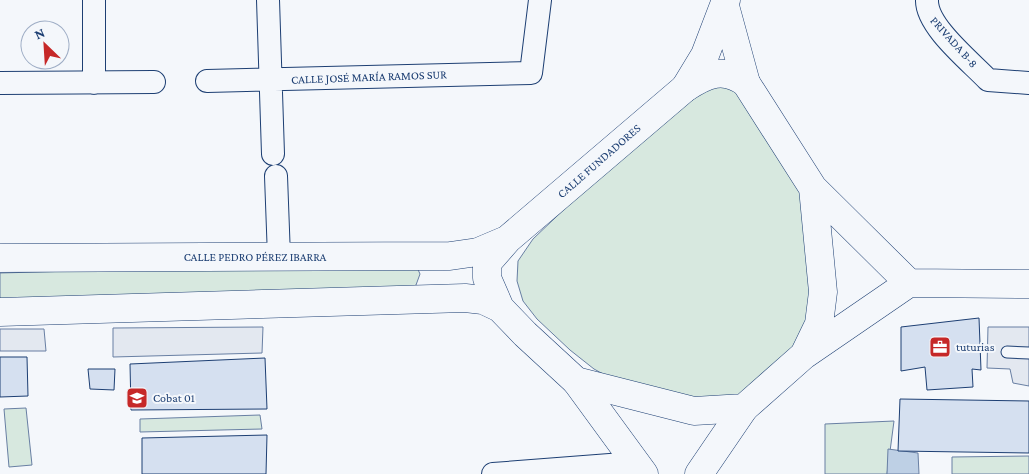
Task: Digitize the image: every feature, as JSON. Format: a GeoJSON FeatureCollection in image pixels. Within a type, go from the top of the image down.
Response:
{"type":"FeatureCollection","features":[{"type":"Feature","properties":{"kind":"main road"},"geometry":{"type":"LineString","coordinates":[[726,3],[746,83],[813,188],[909,283]]}},
{"type":"Feature","properties":{"kind":"main road"},"geometry":{"type":"LineString","coordinates":[[685,88],[705,55],[726,3]]}},
{"type":"Feature","properties":{"kind":"main road","name":"CALLE FUNDADORES"},"geometry":{"type":"LineString","coordinates":[[640,468],[576,381],[500,308],[486,272],[487,263],[508,239],[685,88],[703,76],[724,73],[738,77],[746,83]]}},
{"type":"Feature","properties":{"kind":"main road"},"geometry":{"type":"LineString","coordinates":[[804,355],[819,324],[823,292],[813,188]]}},
{"type":"Feature","properties":{"kind":"main road","name":"CALLE PEDRO PÉREZ IBARRA"},"geometry":{"type":"LineString","coordinates":[[0,258],[405,257],[471,254],[508,239]]}},
{"type":"Feature","properties":{"kind":"main road"},"geometry":{"type":"LineString","coordinates":[[405,257],[420,263],[426,278],[420,293],[405,299]]}},
{"type":"Feature","properties":{"kind":"main road"},"geometry":{"type":"LineString","coordinates":[[699,474],[744,408],[804,355],[909,283],[1029,284]]}},
{"type":"Feature","properties":{"kind":"main road"},"geometry":{"type":"LineString","coordinates":[[0,312],[465,298],[483,300],[500,308]]}},
{"type":"Feature","properties":{"kind":"main road","name":"CALLE FUNDADORES"},"geometry":{"type":"LineString","coordinates":[[576,381],[694,411],[744,408]]}},
{"type":"Feature","properties":{"kind":"street"},"geometry":{"type":"LineString","coordinates":[[94,0],[94,82]]}},
{"type":"Feature","properties":{"kind":"street"},"geometry":{"type":"LineString","coordinates":[[268,0],[269,80],[273,154]]}},
{"type":"Feature","properties":{"kind":"street","name":"CALLE JOSÉ MARÍA RAMOS SUR"},"geometry":{"type":"LineString","coordinates":[[207,81],[531,72],[540,0]]}},
{"type":"Feature","properties":{"kind":"street","name":"PRIVADA B-8"},"geometry":{"type":"LineString","coordinates":[[927,0],[926,9],[934,24],[988,80],[1029,83]]}},
{"type":"Feature","properties":{"kind":"street"},"geometry":{"type":"LineString","coordinates":[[0,83],[154,82]]}},
{"type":"Feature","properties":{"kind":"street"},"geometry":{"type":"LineString","coordinates":[[276,176],[279,257]]}},
{"type":"Feature","properties":{"kind":"street"},"geometry":{"type":"LineString","coordinates":[[500,474],[640,468]]}},
{"type":"Feature","properties":{"kind":"lane"},"geometry":{"type":"LineString","coordinates":[[1007,352],[1029,352]]}},
{"type":"Feature","properties":{"kind":"shaded area"},"geometry":{"type":"Polygon","coordinates":[[[729,78],[802,189],[815,272],[802,342],[768,380],[720,405],[614,380],[594,369],[570,350],[537,319],[523,301],[517,281],[518,261],[533,239],[687,92],[729,78]]]}},
{"type":"Feature","properties":{"kind":"shaded area"},"geometry":{"type":"Polygon","coordinates":[[[405,262],[416,265],[420,274],[416,285],[405,292],[0,301],[0,273],[405,262]]]}},
{"type":"Feature","properties":{"kind":"shaded area"},"geometry":{"type":"Polygon","coordinates":[[[263,327],[262,353],[113,357],[113,328],[263,327]]]}},
{"type":"Feature","properties":{"kind":"shaded area"},"geometry":{"type":"Polygon","coordinates":[[[988,327],[1029,327],[1029,386],[1013,383],[1010,369],[987,368],[988,327]]]}},
{"type":"Feature","properties":{"kind":"shaded area"},"geometry":{"type":"Polygon","coordinates":[[[0,329],[44,329],[46,351],[0,351],[0,329]]]}},
{"type":"Feature","properties":{"kind":"shaded area"},"geometry":{"type":"Polygon","coordinates":[[[26,408],[32,465],[9,467],[4,409],[26,408]]]}},
{"type":"Feature","properties":{"kind":"shaded area"},"geometry":{"type":"Polygon","coordinates":[[[260,415],[262,429],[140,432],[140,419],[260,415]]]}},
{"type":"Feature","properties":{"kind":"shaded area"},"geometry":{"type":"Polygon","coordinates":[[[894,421],[887,474],[825,474],[825,424],[894,421]]]}},
{"type":"Feature","properties":{"kind":"shaded area"},"geometry":{"type":"Polygon","coordinates":[[[1029,456],[1029,474],[952,474],[952,457],[1029,456]]]}},
{"type":"Feature","properties":{"kind":"water"},"geometry":{"type":"Polygon","coordinates":[[[888,449],[918,453],[919,474],[887,474],[888,449]]]}},
{"type":"Feature","properties":{"kind":"building","name":"tuturias"},"geometry":{"type":"Polygon","coordinates":[[[979,318],[981,370],[972,369],[973,387],[927,390],[925,367],[901,371],[901,327],[979,318]]]}},
{"type":"Feature","properties":{"kind":"building"},"geometry":{"type":"Polygon","coordinates":[[[0,357],[27,357],[28,396],[0,397],[0,357]]]}},
{"type":"Feature","properties":{"kind":"building"},"geometry":{"type":"Polygon","coordinates":[[[265,358],[267,409],[131,410],[130,364],[265,358]]]}},
{"type":"Feature","properties":{"kind":"building"},"geometry":{"type":"Polygon","coordinates":[[[88,369],[115,369],[114,390],[90,389],[88,369]]]}},
{"type":"Feature","properties":{"kind":"building"},"geometry":{"type":"Polygon","coordinates":[[[900,399],[1029,401],[1029,453],[898,451],[900,399]]]}},
{"type":"Feature","properties":{"kind":"building"},"geometry":{"type":"Polygon","coordinates":[[[267,435],[266,474],[142,474],[142,438],[267,435]]]}},
{"type":"Feature","properties":{"kind":"place","name":"tuturias"},"geometry":{"type":"Point","coordinates":[940,347]}},
{"type":"Feature","properties":{"kind":"place","name":"Cobat 01"},"geometry":{"type":"Point","coordinates":[137,398]}}]}
